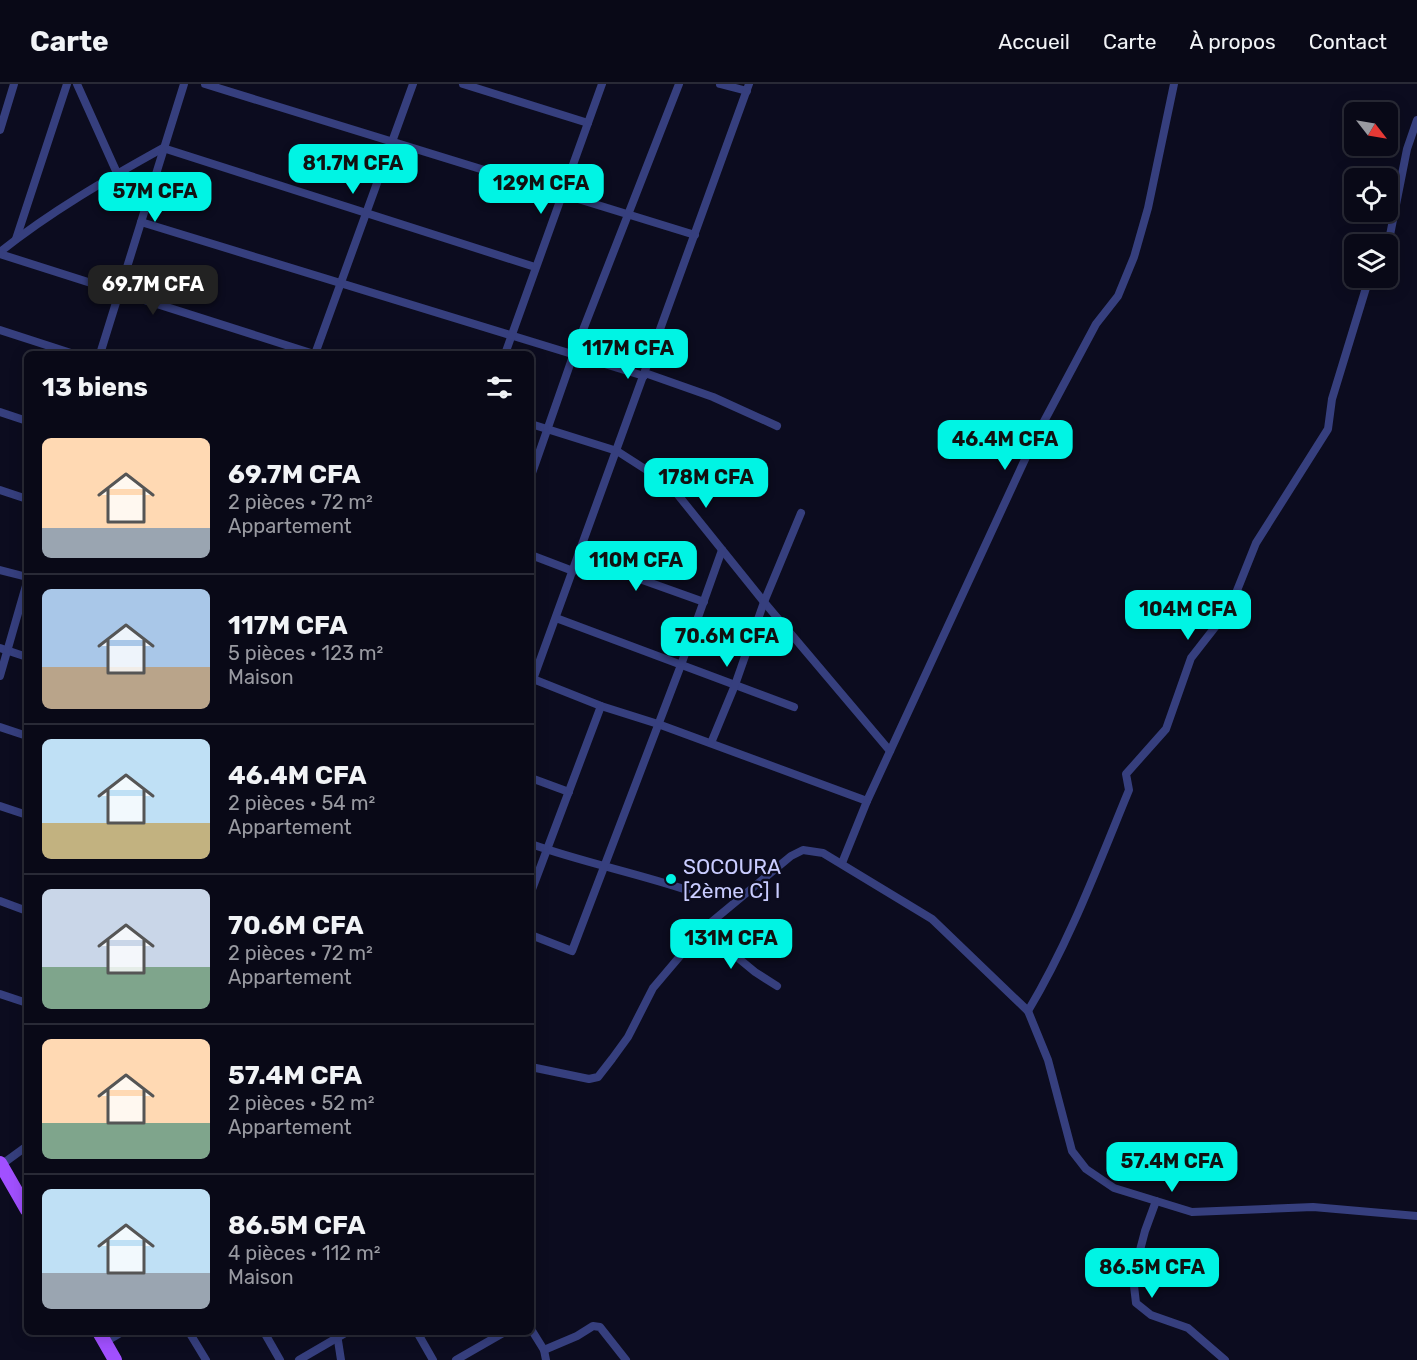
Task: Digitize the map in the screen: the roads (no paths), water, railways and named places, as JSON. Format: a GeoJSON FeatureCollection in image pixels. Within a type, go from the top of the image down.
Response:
{"type":"FeatureCollection","features":[{"type":"Feature","properties":{"kind":"main road"},"geometry":{"type":"LineString","coordinates":[[0,1164],[24,1205]]}},
{"type":"Feature","properties":{"kind":"main road"},"geometry":{"type":"LineString","coordinates":[[102,1337],[115,1360]]}},
{"type":"Feature","properties":{"kind":"street"},"geometry":{"type":"LineString","coordinates":[[0,130],[14,84]]}},
{"type":"Feature","properties":{"kind":"street"},"geometry":{"type":"LineString","coordinates":[[16,239],[67,84]]}},
{"type":"Feature","properties":{"kind":"street"},"geometry":{"type":"LineString","coordinates":[[77,84],[117,173]]}},
{"type":"Feature","properties":{"kind":"street"},"geometry":{"type":"LineString","coordinates":[[101,351],[184,84]]}},
{"type":"Feature","properties":{"kind":"street"},"geometry":{"type":"LineString","coordinates":[[206,84],[695,235]]}},
{"type":"Feature","properties":{"kind":"street"},"geometry":{"type":"LineString","coordinates":[[315,351],[413,84]]}},
{"type":"Feature","properties":{"kind":"street"},"geometry":{"type":"LineString","coordinates":[[463,84],[588,123]]}},
{"type":"Feature","properties":{"kind":"street"},"geometry":{"type":"LineString","coordinates":[[506,351],[602,84]]}},
{"type":"Feature","properties":{"kind":"street"},"geometry":{"type":"LineString","coordinates":[[534,467],[574,353],[679,84]]}},
{"type":"Feature","properties":{"kind":"street"},"geometry":{"type":"LineString","coordinates":[[534,677],[748,88],[720,84]]}},
{"type":"Feature","properties":{"kind":"street"},"geometry":{"type":"LineString","coordinates":[[842,863],[867,801],[1033,442],[1096,324],[1118,296],[1134,257],[1148,208],[1174,84]]}},
{"type":"Feature","properties":{"kind":"street"},"geometry":{"type":"LineString","coordinates":[[1390,234],[1407,149],[1417,120]]}},
{"type":"Feature","properties":{"kind":"street"},"geometry":{"type":"LineString","coordinates":[[0,253],[16,239],[117,173],[163,148],[535,267]]}},
{"type":"Feature","properties":{"kind":"street"},"geometry":{"type":"LineString","coordinates":[[141,222],[644,374],[713,397],[777,426]]}},
{"type":"Feature","properties":{"kind":"street"},"geometry":{"type":"LineString","coordinates":[[0,253],[305,351]]}},
{"type":"Feature","properties":{"kind":"street"},"geometry":{"type":"LineString","coordinates":[[1028,1011],[1048,978],[1080,910],[1129,790],[1126,774],[1166,729],[1191,658],[1230,608],[1256,543],[1328,429],[1332,399],[1366,288]]}},
{"type":"Feature","properties":{"kind":"street"},"geometry":{"type":"LineString","coordinates":[[0,330],[66,351]]}},
{"type":"Feature","properties":{"kind":"street"},"geometry":{"type":"LineString","coordinates":[[0,412],[24,420]]}},
{"type":"Feature","properties":{"kind":"street"},"geometry":{"type":"LineString","coordinates":[[534,425],[617,451],[670,485],[764,602],[890,751]]}},
{"type":"Feature","properties":{"kind":"street"},"geometry":{"type":"LineString","coordinates":[[0,490],[24,498]]}},
{"type":"Feature","properties":{"kind":"street"},"geometry":{"type":"LineString","coordinates":[[711,743],[735,685],[764,602],[801,513]]}},
{"type":"Feature","properties":{"kind":"street"},"geometry":{"type":"LineString","coordinates":[[534,936],[572,951],[681,665],[722,550]]}},
{"type":"Feature","properties":{"kind":"street"},"geometry":{"type":"LineString","coordinates":[[534,556],[573,571]]}},
{"type":"Feature","properties":{"kind":"street"},"geometry":{"type":"LineString","coordinates":[[578,557],[704,602]]}},
{"type":"Feature","properties":{"kind":"street"},"geometry":{"type":"LineString","coordinates":[[0,570],[24,579]]}},
{"type":"Feature","properties":{"kind":"street"},"geometry":{"type":"LineString","coordinates":[[0,676],[4,649],[24,589]]}},
{"type":"Feature","properties":{"kind":"street"},"geometry":{"type":"LineString","coordinates":[[556,618],[794,707]]}},
{"type":"Feature","properties":{"kind":"street"},"geometry":{"type":"LineString","coordinates":[[4,649],[24,656]]}},
{"type":"Feature","properties":{"kind":"street"},"geometry":{"type":"LineString","coordinates":[[534,683],[658,724],[867,801]]}},
{"type":"Feature","properties":{"kind":"street"},"geometry":{"type":"LineString","coordinates":[[534,885],[601,706]]}},
{"type":"Feature","properties":{"kind":"street"},"geometry":{"type":"LineString","coordinates":[[0,727],[24,735]]}},
{"type":"Feature","properties":{"kind":"street"},"geometry":{"type":"LineString","coordinates":[[534,779],[569,792]]}},
{"type":"Feature","properties":{"kind":"street"},"geometry":{"type":"LineString","coordinates":[[0,806],[24,814]]}},
{"type":"Feature","properties":{"kind":"street"},"geometry":{"type":"LineString","coordinates":[[534,845],[687,890]]}},
{"type":"Feature","properties":{"kind":"street"},"geometry":{"type":"LineString","coordinates":[[534,1067],[589,1079],[598,1077],[628,1037],[653,988],[703,929],[791,856],[803,850],[823,853],[939,925],[1028,1011],[1048,1060],[1072,1151],[1086,1169],[1114,1188],[1192,1212],[1313,1206],[1417,1216]]}},
{"type":"Feature","properties":{"kind":"street"},"geometry":{"type":"LineString","coordinates":[[0,902],[24,910]]}},
{"type":"Feature","properties":{"kind":"street"},"geometry":{"type":"LineString","coordinates":[[703,929],[755,972],[777,986]]}},
{"type":"Feature","properties":{"kind":"street"},"geometry":{"type":"LineString","coordinates":[[0,994],[24,1002]]}},
{"type":"Feature","properties":{"kind":"street"},"geometry":{"type":"LineString","coordinates":[[0,1164],[24,1148]]}},
{"type":"Feature","properties":{"kind":"street"},"geometry":{"type":"LineString","coordinates":[[1156,1201],[1145,1231],[1133,1277],[1136,1304],[1151,1315],[1188,1328],[1224,1360]]}},
{"type":"Feature","properties":{"kind":"street"},"geometry":{"type":"LineString","coordinates":[[544,1350],[577,1336],[593,1326],[600,1328],[626,1360]]}},
{"type":"Feature","properties":{"kind":"street"},"geometry":{"type":"LineString","coordinates":[[534,1334],[544,1350],[546,1360]]}},
{"type":"Feature","properties":{"kind":"street"},"geometry":{"type":"LineString","coordinates":[[191,1335],[206,1360]]}},
{"type":"Feature","properties":{"kind":"street"},"geometry":{"type":"LineString","coordinates":[[266,1335],[280,1360]]}},
{"type":"Feature","properties":{"kind":"street"},"geometry":{"type":"LineString","coordinates":[[299,1360],[338,1335],[342,1360]]}},
{"type":"Feature","properties":{"kind":"street"},"geometry":{"type":"LineString","coordinates":[[419,1335],[433,1360]]}},
{"type":"Feature","properties":{"kind":"street"},"geometry":{"type":"LineString","coordinates":[[456,1360],[500,1335]]}},
{"type":"Feature","properties":{"kind":"place","name":"SOCOURA [2ème C] I"},"geometry":{"type":"Point","coordinates":[671,879]}}]}
